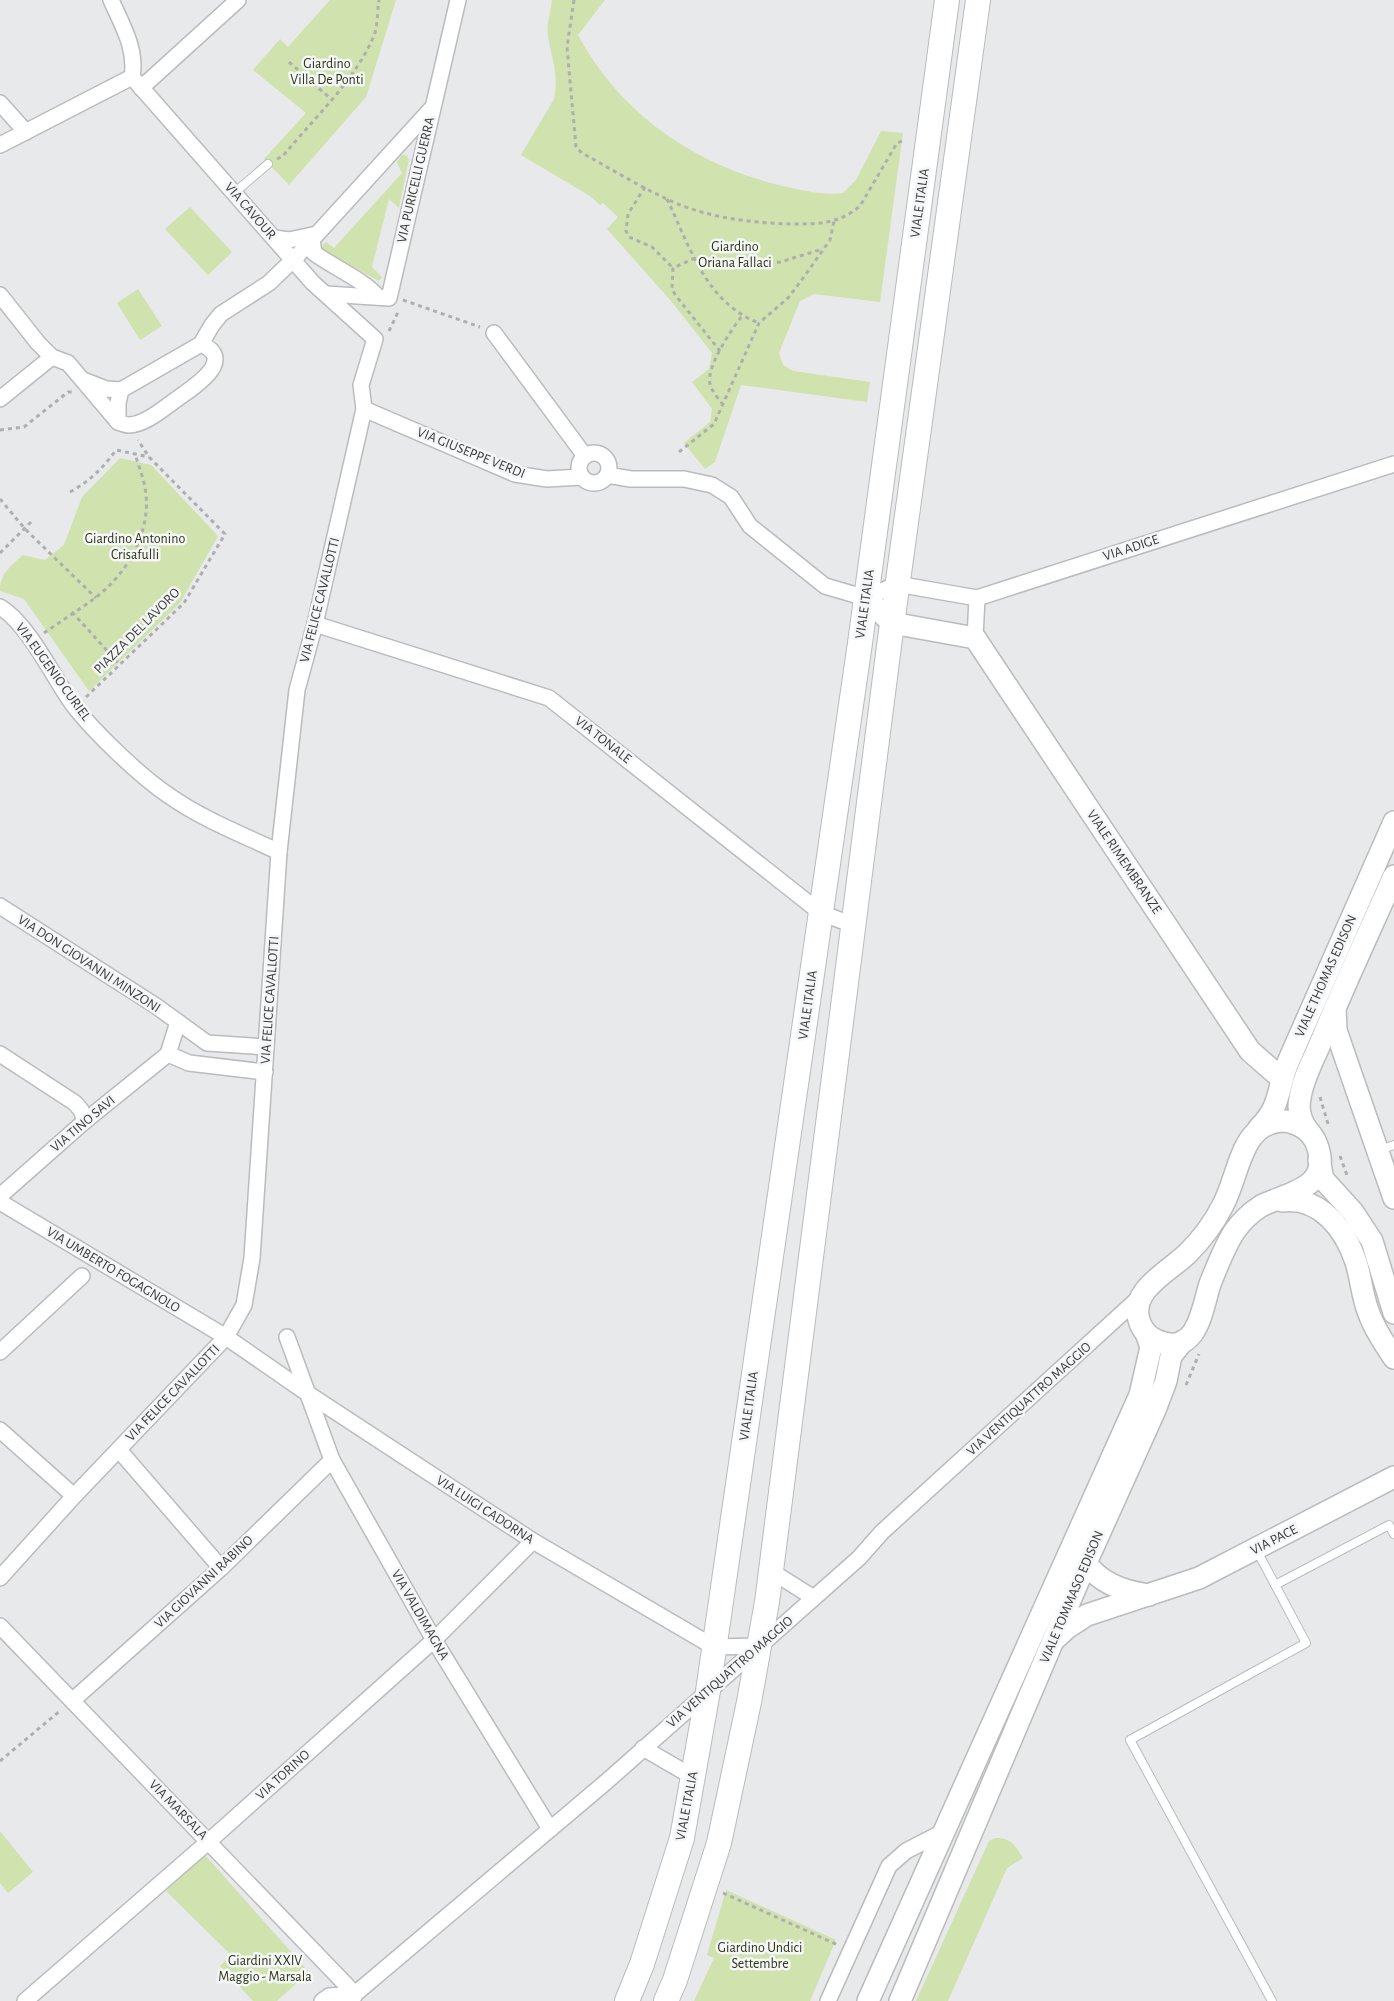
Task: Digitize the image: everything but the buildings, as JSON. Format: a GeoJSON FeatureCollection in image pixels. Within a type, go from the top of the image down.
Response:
{"type":"FeatureCollection","features":[{"type":"Feature","properties":{"kind":"main road","name":"VIALE ITALIA"},"geometry":{"type":"LineString","coordinates":[[626,2001],[642,1964],[682,1838],[708,1691],[866,598],[947,0]]}},
{"type":"Feature","properties":{"kind":"main road"},"geometry":{"type":"LineString","coordinates":[[666,2001],[675,1980],[719,1843],[759,1646],[771,1571],[892,624],[978,0]]}},
{"type":"Feature","properties":{"kind":"street"},"geometry":{"type":"LineString","coordinates":[[111,0],[130,43],[134,59],[136,83]]}},
{"type":"Feature","properties":{"kind":"street"},"geometry":{"type":"LineString","coordinates":[[0,145],[136,83],[238,0]]}},
{"type":"Feature","properties":{"kind":"street","name":"VIA PURICELLI GUERRA"},"geometry":{"type":"LineString","coordinates":[[383,298],[420,161],[458,0]]}},
{"type":"Feature","properties":{"kind":"street","name":"VIA CAVOUR"},"geometry":{"type":"LineString","coordinates":[[136,83],[293,260],[373,344]]}},
{"type":"Feature","properties":{"kind":"street"},"geometry":{"type":"LineString","coordinates":[[0,103],[26,132]]}},
{"type":"Feature","properties":{"kind":"street"},"geometry":{"type":"LineString","coordinates":[[86,385],[122,390],[201,344],[221,314],[269,283],[293,260],[432,108]]}},
{"type":"Feature","properties":{"kind":"street"},"geometry":{"type":"LineString","coordinates":[[396,148],[411,147],[420,161]]}},
{"type":"Feature","properties":{"kind":"street"},"geometry":{"type":"LineString","coordinates":[[274,238],[289,240],[315,237]]}},
{"type":"Feature","properties":{"kind":"street"},"geometry":{"type":"LineString","coordinates":[[315,237],[314,253],[383,298]]}},
{"type":"Feature","properties":{"kind":"street"},"geometry":{"type":"LineString","coordinates":[[326,294],[383,298]]}},
{"type":"Feature","properties":{"kind":"street"},"geometry":{"type":"LineString","coordinates":[[0,295],[38,343],[52,357],[68,363],[86,385],[124,423]]}},
{"type":"Feature","properties":{"kind":"street"},"geometry":{"type":"LineString","coordinates":[[494,333],[585,456]]}},
{"type":"Feature","properties":{"kind":"street"},"geometry":{"type":"LineString","coordinates":[[124,423],[159,411],[207,377],[214,366],[213,355],[209,348],[201,344]]}},
{"type":"Feature","properties":{"kind":"street","name":"VIA FELICE CAVALLOTTI"},"geometry":{"type":"LineString","coordinates":[[0,1578],[74,1496],[226,1337],[244,1304],[252,1258],[279,852],[297,690],[315,624],[364,409],[361,385],[373,344]]}},
{"type":"Feature","properties":{"kind":"street"},"geometry":{"type":"LineString","coordinates":[[0,399],[52,357]]}},
{"type":"Feature","properties":{"kind":"street"},"geometry":{"type":"LineString","coordinates":[[122,390],[118,403],[124,423]]}},
{"type":"Feature","properties":{"kind":"street","name":"VIA GIUSEPPE VERDI"},"geometry":{"type":"LineString","coordinates":[[364,409],[515,474],[547,479],[582,477],[595,482],[607,475],[631,479],[707,482],[731,497],[750,526],[825,586],[866,598]]}},
{"type":"Feature","properties":{"kind":"street"},"geometry":{"type":"LineString","coordinates":[[582,477],[579,468],[585,456],[594,453],[603,456],[608,465],[607,475]]}},
{"type":"Feature","properties":{"kind":"street","name":"VIA ADIGE"},"geometry":{"type":"LineString","coordinates":[[898,584],[977,598],[1394,464]]}},
{"type":"Feature","properties":{"kind":"street"},"geometry":{"type":"LineString","coordinates":[[898,584],[866,598],[892,624],[975,638],[977,598]]}},
{"type":"Feature","properties":{"kind":"street","name":"VIA EUGENIO CURIEL"},"geometry":{"type":"LineString","coordinates":[[0,606],[23,629],[75,707],[114,749],[167,795],[217,824],[279,852]]}},
{"type":"Feature","properties":{"kind":"street","name":"VIA TONALE"},"geometry":{"type":"LineString","coordinates":[[315,624],[549,698],[821,913],[853,925]]}},
{"type":"Feature","properties":{"kind":"street","name":"VIALE RIMEMBRANZE"},"geometry":{"type":"LineString","coordinates":[[975,638],[1250,1051],[1282,1079]]}},
{"type":"Feature","properties":{"kind":"street","name":"VIALE THOMAS EDISON"},"geometry":{"type":"LineString","coordinates":[[1141,1296],[1188,1253],[1209,1228],[1226,1200],[1249,1138],[1273,1112],[1282,1079],[1394,822]]}},
{"type":"Feature","properties":{"kind":"street","name":"VIALE THOMAS EDISON"},"geometry":{"type":"LineString","coordinates":[[1329,1156],[1317,1146],[1320,1130],[1301,1119],[1300,1098],[1335,1008],[1394,876]]}},
{"type":"Feature","properties":{"kind":"street","name":"VIA DON GIOVANNI MINZONI"},"geometry":{"type":"LineString","coordinates":[[0,906],[178,1022],[207,1043],[266,1047]]}},
{"type":"Feature","properties":{"kind":"street"},"geometry":{"type":"LineString","coordinates":[[1335,1008],[1336,1030],[1386,1148],[1394,1198]]}},
{"type":"Feature","properties":{"kind":"street"},"geometry":{"type":"LineString","coordinates":[[178,1022],[168,1054],[189,1063],[265,1072]]}},
{"type":"Feature","properties":{"kind":"street"},"geometry":{"type":"LineString","coordinates":[[0,1054],[75,1103],[81,1110],[85,1120]]}},
{"type":"Feature","properties":{"kind":"street","name":"VIA TINO SAVI"},"geometry":{"type":"LineString","coordinates":[[0,1196],[85,1120],[168,1054]]}},
{"type":"Feature","properties":{"kind":"street"},"geometry":{"type":"LineString","coordinates":[[1259,1128],[1272,1122],[1286,1121],[1320,1130]]}},
{"type":"Feature","properties":{"kind":"street"},"geometry":{"type":"LineString","coordinates":[[1270,1202],[1295,1194],[1307,1186],[1329,1156]]}},
{"type":"Feature","properties":{"kind":"street"},"geometry":{"type":"LineString","coordinates":[[1329,1156],[1323,1179],[1385,1251],[1393,1311]]}},
{"type":"Feature","properties":{"kind":"street"},"geometry":{"type":"LineString","coordinates":[[1270,1202],[1301,1200],[1324,1212],[1336,1225],[1356,1262],[1371,1319],[1394,1358]]}},
{"type":"Feature","properties":{"kind":"street","name":"VIA UMBERTO FOGAGNOLO"},"geometry":{"type":"LineString","coordinates":[[0,1202],[226,1337]]}},
{"type":"Feature","properties":{"kind":"street","name":"VIALE TOMMASO EDISON"},"geometry":{"type":"LineString","coordinates":[[900,2001],[963,1856],[1050,1646],[1155,1410],[1166,1381],[1171,1356],[1191,1346],[1209,1288],[1227,1243],[1247,1217],[1270,1202]]}},
{"type":"Feature","properties":{"kind":"street"},"geometry":{"type":"LineString","coordinates":[[0,1352],[82,1276]]}},
{"type":"Feature","properties":{"kind":"street"},"geometry":{"type":"LineString","coordinates":[[1393,1311],[1394,1284]]}},
{"type":"Feature","properties":{"kind":"street","name":"VIALE TOMMASO EDISON"},"geometry":{"type":"LineString","coordinates":[[868,2001],[1140,1395],[1151,1347],[1138,1316],[1141,1296]]}},
{"type":"Feature","properties":{"kind":"street","name":"VIA VENTIQUATTRO MAGGIO"},"geometry":{"type":"LineString","coordinates":[[354,1997],[550,1829],[814,1598],[862,1555],[882,1532],[1141,1296]]}},
{"type":"Feature","properties":{"kind":"street","name":"VIA VENTIQUATTRO MAGGIO"},"geometry":{"type":"LineString","coordinates":[[1096,1339],[1118,1323],[1126,1324],[1146,1333]]}},
{"type":"Feature","properties":{"kind":"street"},"geometry":{"type":"LineString","coordinates":[[1146,1333],[1161,1342],[1191,1346]]}},
{"type":"Feature","properties":{"kind":"street","name":"VIA LUIGI CADORNA"},"geometry":{"type":"LineString","coordinates":[[226,1337],[307,1393],[533,1541],[714,1647]]}},
{"type":"Feature","properties":{"kind":"street","name":"VIA VALDIMAGNA"},"geometry":{"type":"LineString","coordinates":[[287,1337],[332,1460],[434,1640],[550,1829]]}},
{"type":"Feature","properties":{"kind":"street"},"geometry":{"type":"LineString","coordinates":[[0,1430],[74,1496]]}},
{"type":"Feature","properties":{"kind":"street"},"geometry":{"type":"LineString","coordinates":[[119,1450],[220,1568]]}},
{"type":"Feature","properties":{"kind":"street","name":"VIA GIOVANNI RABINO"},"geometry":{"type":"LineString","coordinates":[[73,1700],[220,1568],[332,1460]]}},
{"type":"Feature","properties":{"kind":"street","name":"VIA PACE"},"geometry":{"type":"LineString","coordinates":[[1050,1646],[1067,1628],[1086,1615],[1199,1578],[1394,1477]]}},
{"type":"Feature","properties":{"kind":"street","name":"VIA TORINO"},"geometry":{"type":"LineString","coordinates":[[25,2001],[208,1842],[434,1640],[533,1541]]}},
{"type":"Feature","properties":{"kind":"street"},"geometry":{"type":"LineString","coordinates":[[1086,1563],[1098,1577],[1132,1592],[1151,1595]]}},
{"type":"Feature","properties":{"kind":"street"},"geometry":{"type":"LineString","coordinates":[[771,1571],[814,1598]]}},
{"type":"Feature","properties":{"kind":"street","name":"VIA MARSALA"},"geometry":{"type":"LineString","coordinates":[[0,1626],[73,1700],[354,1997]]}},
{"type":"Feature","properties":{"kind":"street"},"geometry":{"type":"LineString","coordinates":[[714,1647],[759,1646]]}},
{"type":"Feature","properties":{"kind":"street"},"geometry":{"type":"LineString","coordinates":[[643,1748],[693,1777]]}},
{"type":"Feature","properties":{"kind":"street"},"geometry":{"type":"LineString","coordinates":[[828,2001],[889,1866],[906,1851],[940,1838],[963,1856]]}},
{"type":"Feature","properties":{"kind":"street"},"geometry":{"type":"LineString","coordinates":[[322,2001],[329,1996],[354,1997]]}},
{"type":"Feature","properties":{"kind":"lane"},"geometry":{"type":"LineString","coordinates":[[234,193],[268,164]]}},
{"type":"Feature","properties":{"kind":"lane"},"geometry":{"type":"LineString","coordinates":[[1274,1585],[1389,1525],[1394,1534]]}},
{"type":"Feature","properties":{"kind":"lane"},"geometry":{"type":"LineString","coordinates":[[1256,1549],[1306,1643],[1130,1740],[1272,2001]]}},
{"type":"Feature","properties":{"kind":"path"},"geometry":{"type":"LineString","coordinates":[[268,164],[283,156],[331,99],[362,57],[373,37],[379,0]]}},
{"type":"Feature","properties":{"kind":"path"},"geometry":{"type":"LineString","coordinates":[[574,0],[567,47],[576,147],[582,153],[667,199],[705,213],[750,222],[816,224],[834,221],[851,214],[860,206],[897,143],[902,141]]}},
{"type":"Feature","properties":{"kind":"path"},"geometry":{"type":"LineString","coordinates":[[289,62],[331,99]]}},
{"type":"Feature","properties":{"kind":"path"},"geometry":{"type":"LineString","coordinates":[[644,187],[628,214],[626,230],[629,237],[652,247],[673,268],[672,289],[720,352]]}},
{"type":"Feature","properties":{"kind":"path"},"geometry":{"type":"LineString","coordinates":[[667,199],[698,266],[721,298],[742,316],[759,323]]}},
{"type":"Feature","properties":{"kind":"path"},"geometry":{"type":"LineString","coordinates":[[679,452],[709,429],[724,405],[759,323],[788,298],[830,240],[834,221]]}},
{"type":"Feature","properties":{"kind":"path"},"geometry":{"type":"LineString","coordinates":[[753,265],[780,262],[823,249]]}},
{"type":"Feature","properties":{"kind":"path"},"geometry":{"type":"LineString","coordinates":[[673,268],[695,258]]}},
{"type":"Feature","properties":{"kind":"path"},"geometry":{"type":"LineString","coordinates":[[698,266],[730,267]]}},
{"type":"Feature","properties":{"kind":"path"},"geometry":{"type":"LineString","coordinates":[[383,298],[404,300],[494,333]]}},
{"type":"Feature","properties":{"kind":"path"},"geometry":{"type":"LineString","coordinates":[[373,344],[379,352],[404,300]]}},
{"type":"Feature","properties":{"kind":"path"},"geometry":{"type":"LineString","coordinates":[[724,405],[710,383],[728,334],[742,316]]}},
{"type":"Feature","properties":{"kind":"path"},"geometry":{"type":"LineString","coordinates":[[0,430],[24,427],[68,392],[86,385]]}},
{"type":"Feature","properties":{"kind":"path","name":"PIAZZA DEL LAVORO"},"geometry":{"type":"LineString","coordinates":[[75,707],[184,603],[225,534],[149,457],[124,423]]}},
{"type":"Feature","properties":{"kind":"path"},"geometry":{"type":"LineString","coordinates":[[70,492],[81,486],[106,464],[116,450],[149,457]]}},
{"type":"Feature","properties":{"kind":"path"},"geometry":{"type":"LineString","coordinates":[[31,642],[72,612],[96,598],[114,580],[134,553],[146,519],[146,494],[135,454]]}},
{"type":"Feature","properties":{"kind":"path"},"geometry":{"type":"LineString","coordinates":[[0,499],[25,529],[96,598]]}},
{"type":"Feature","properties":{"kind":"path"},"geometry":{"type":"LineString","coordinates":[[0,553],[31,522]]}},
{"type":"Feature","properties":{"kind":"path"},"geometry":{"type":"LineString","coordinates":[[72,612],[120,665]]}},
{"type":"Feature","properties":{"kind":"path"},"geometry":{"type":"LineString","coordinates":[[1318,1089],[1320,1130]]}},
{"type":"Feature","properties":{"kind":"path"},"geometry":{"type":"LineString","coordinates":[[1329,1156],[1350,1183]]}},
{"type":"Feature","properties":{"kind":"path"},"geometry":{"type":"LineString","coordinates":[[1178,1386],[1184,1388],[1191,1346]]}},
{"type":"Feature","properties":{"kind":"path"},"geometry":{"type":"LineString","coordinates":[[0,1762],[73,1700]]}},
{"type":"Feature","properties":{"kind":"path"},"geometry":{"type":"LineString","coordinates":[[720,1892],[840,1946]]}},
{"type":"Feature","properties":{"kind":"green space","name":"Giardino Villa De Ponti"},"geometry":{"type":"Polygon","coordinates":[[[330,0],[396,0],[366,97],[289,185],[264,159],[306,113],[253,70],[280,39],[288,47],[330,0]]]}},
{"type":"Feature","properties":{"kind":"green space","name":"Giardino Oriana Fallaci"},"geometry":{"type":"Polygon","coordinates":[[[552,0],[605,0],[578,35],[595,63],[616,89],[638,112],[664,133],[720,165],[751,177],[813,192],[843,193],[856,180],[881,131],[903,133],[880,302],[814,294],[800,301],[779,353],[783,365],[793,371],[870,382],[867,402],[741,385],[715,462],[705,469],[684,443],[710,422],[712,409],[692,382],[709,369],[712,353],[671,301],[607,229],[618,217],[603,203],[600,205],[590,196],[521,155],[554,99],[556,82],[548,32],[552,0]]]}},
{"type":"Feature","properties":{"kind":"green space"},"geometry":{"type":"Polygon","coordinates":[[[402,155],[406,155],[409,159],[399,208],[389,199],[372,267],[382,277],[379,281],[322,249],[322,246],[326,242],[334,248],[402,173],[397,162],[402,155]]]}},
{"type":"Feature","properties":{"kind":"green space"},"geometry":{"type":"Polygon","coordinates":[[[190,207],[232,252],[208,275],[165,229],[190,207]]]}},
{"type":"Feature","properties":{"kind":"green space"},"geometry":{"type":"Polygon","coordinates":[[[138,289],[162,326],[140,340],[117,303],[138,289]]]}},
{"type":"Feature","properties":{"kind":"green space","name":"Giardino Antonino Crisafulli"},"geometry":{"type":"Polygon","coordinates":[[[120,458],[151,465],[218,536],[180,603],[89,691],[24,599],[0,591],[0,585],[7,570],[23,555],[45,560],[64,545],[82,497],[120,458]]]}},
{"type":"Feature","properties":{"kind":"green space"},"geometry":{"type":"Polygon","coordinates":[[[0,1831],[33,1872],[8,1893],[0,1883],[0,1831]]]}},
{"type":"Feature","properties":{"kind":"green space"},"geometry":{"type":"Polygon","coordinates":[[[995,1838],[1009,1841],[1023,1858],[1007,1868],[948,2001],[916,2001],[989,1841],[995,1838]]]}},
{"type":"Feature","properties":{"kind":"green space","name":"Giardini XXIV Maggio - Marsala"},"geometry":{"type":"Polygon","coordinates":[[[205,1855],[309,1972],[277,2001],[253,2001],[220,1966],[231,1955],[166,1891],[205,1855]]]}},
{"type":"Feature","properties":{"kind":"green space","name":"Giardino Undici Settembre"},"geometry":{"type":"Polygon","coordinates":[[[726,1890],[836,1940],[810,2001],[694,2001],[714,1958],[707,1955],[726,1890]]]}}]}
